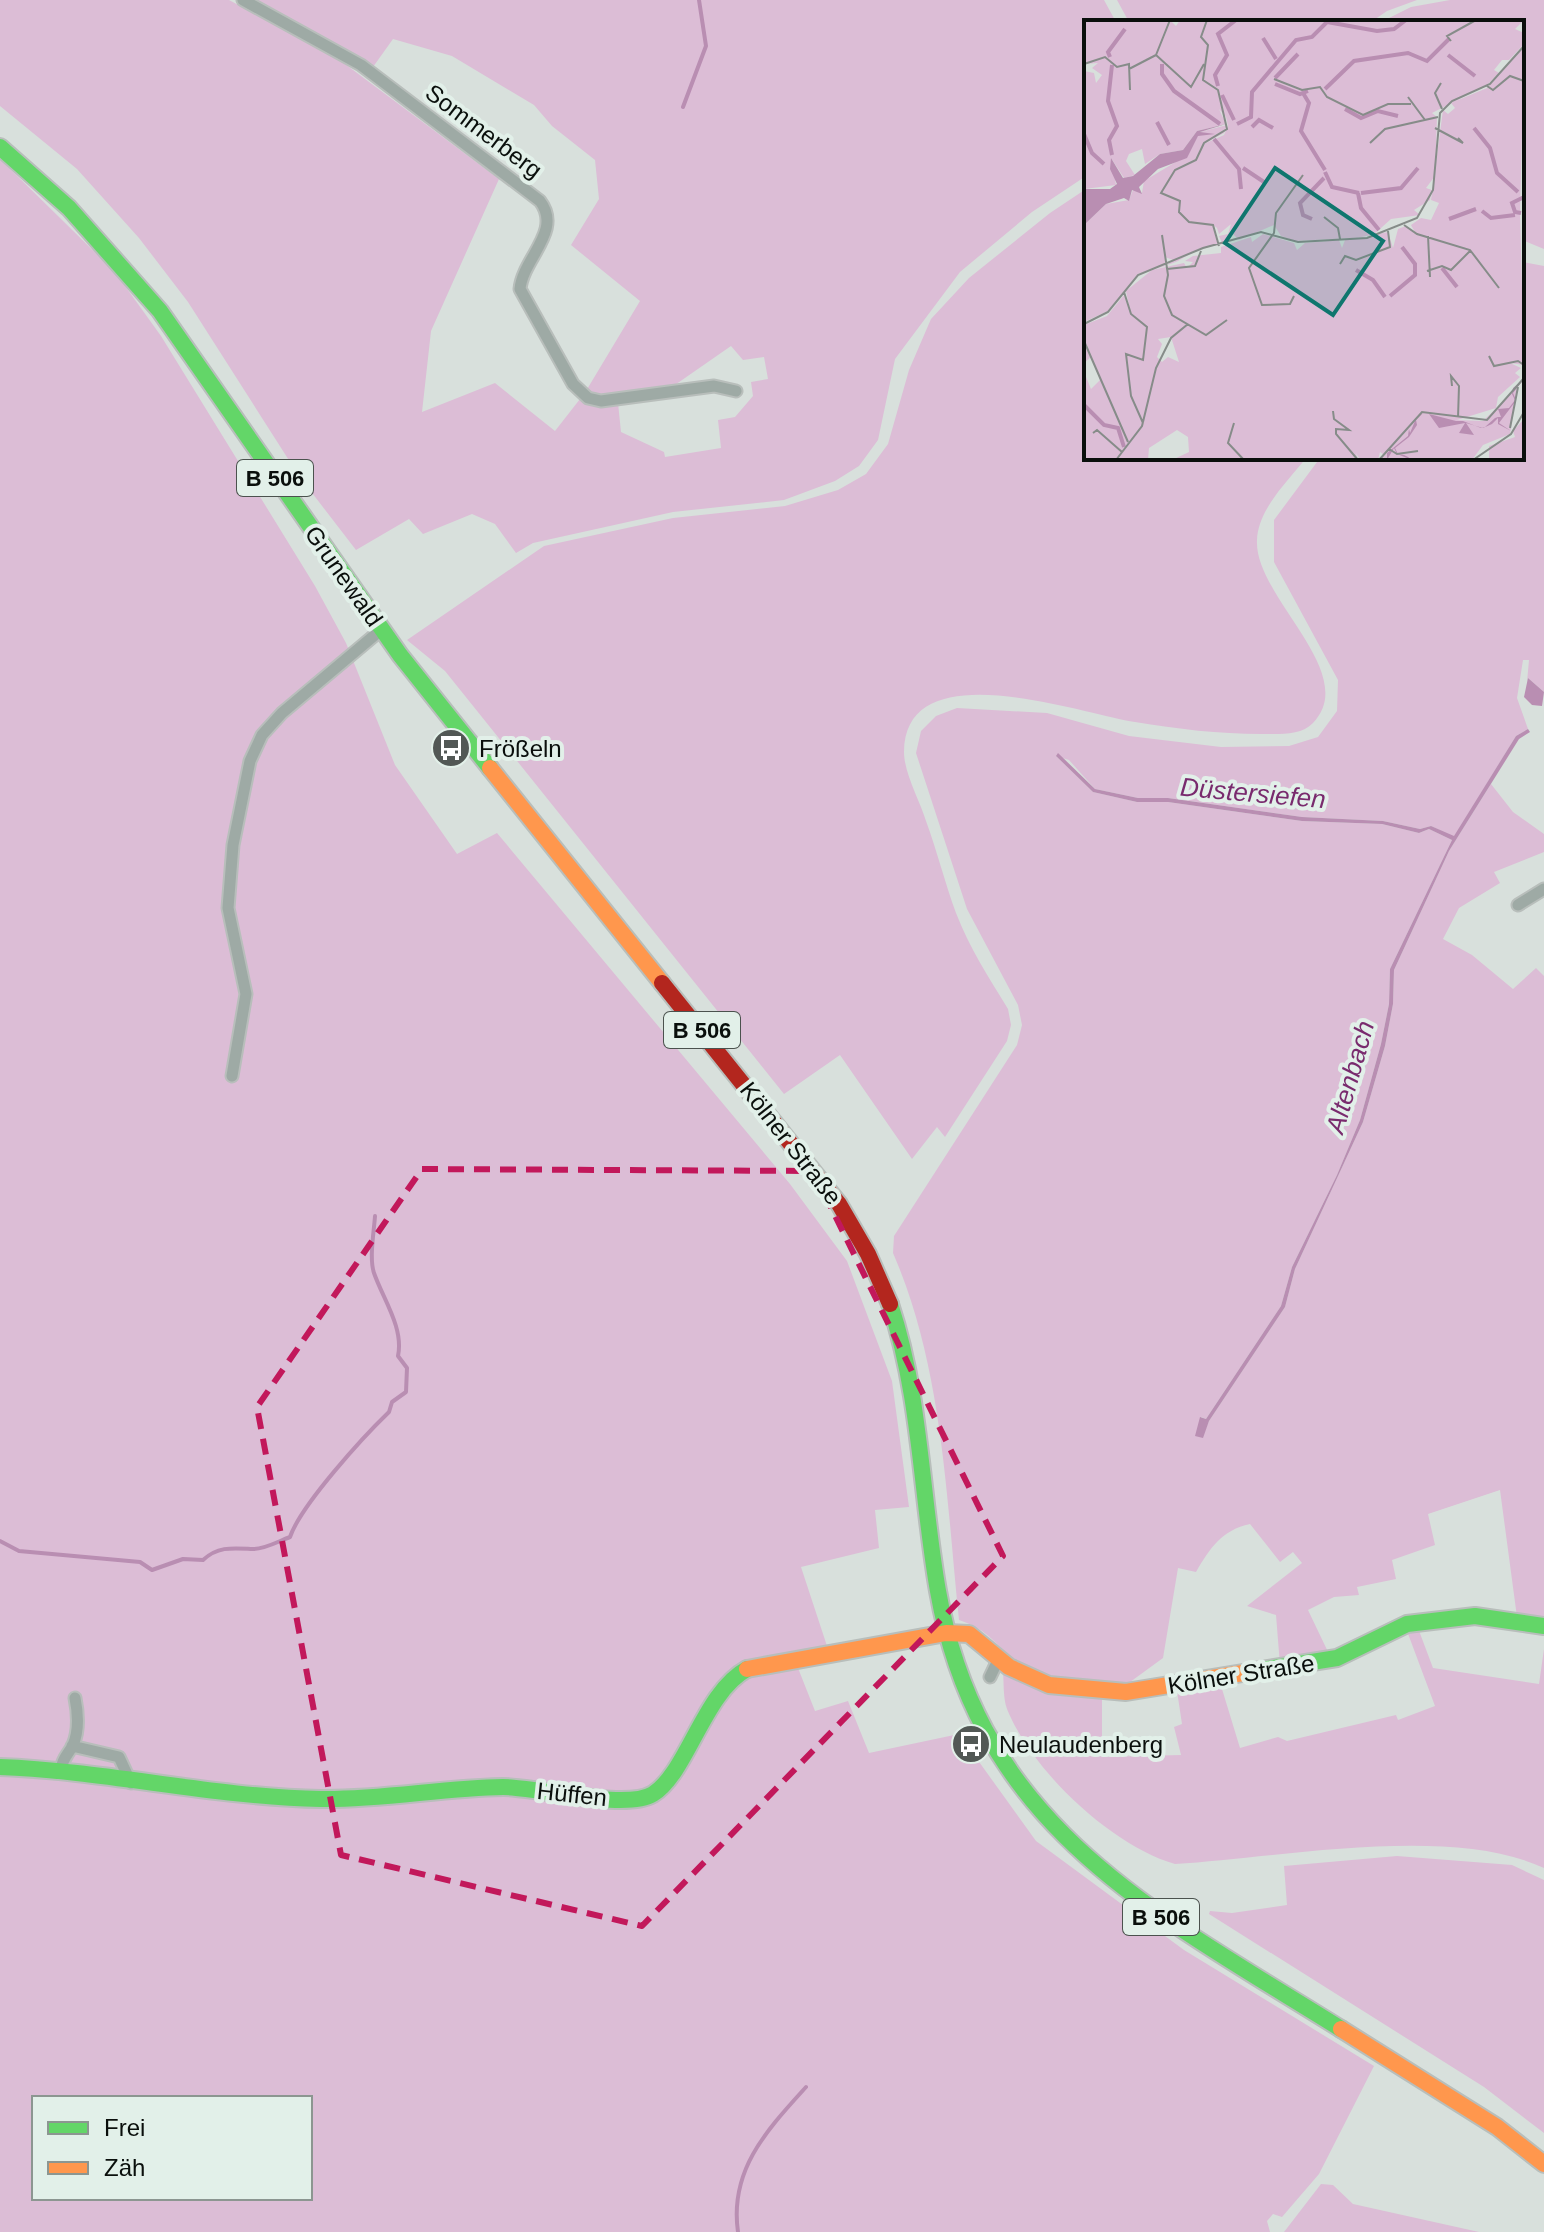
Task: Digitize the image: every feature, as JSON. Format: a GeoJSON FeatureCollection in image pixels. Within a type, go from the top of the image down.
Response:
{"type":"FeatureCollection","features":[{"type":"Feature","properties":{"kind":"main road","name":"Grunewald"},"geometry":{"type":"LineString","coordinates":[[0,147],[79,217],[160,311],[397,650]]}},
{"type":"Feature","properties":{"kind":"main road","name":"Kölner Straße"},"geometry":{"type":"LineString","coordinates":[[397,650],[839,1204],[869,1255],[890,1306],[906,1361],[916,1416],[929,1543],[946,1633],[969,1634],[1027,1678],[1049,1685],[1126,1692],[1337,1658],[1407,1624],[1475,1616],[1544,1626]]}},
{"type":"Feature","properties":{"kind":"main road","name":"Hüffen"},"geometry":{"type":"LineString","coordinates":[[0,1767],[61,1769],[131,1783],[322,1799],[505,1787],[631,1801],[653,1794],[666,1781],[709,1709],[739,1673],[754,1665],[946,1633]]}},
{"type":"Feature","properties":{"kind":"main road","name":"B 506"},"geometry":{"type":"LineString","coordinates":[[946,1633],[986,1733],[1053,1827],[1147,1908],[1497,2127],[1544,2164]]}},
{"type":"Feature","properties":{"kind":"street","name":"Sommerberg"},"geometry":{"type":"LineString","coordinates":[[243,0],[361,65],[540,201],[549,218],[547,229],[521,275],[520,289],[580,393],[601,401],[714,386],[736,391]]}},
{"type":"Feature","properties":{"kind":"street"},"geometry":{"type":"LineString","coordinates":[[232,1076],[246,994],[228,908],[233,845],[250,761],[262,735],[282,713],[382,629]]}},
{"type":"Feature","properties":{"kind":"street"},"geometry":{"type":"LineString","coordinates":[[1518,905],[1544,889]]}},
{"type":"Feature","properties":{"kind":"street"},"geometry":{"type":"LineString","coordinates":[[990,1677],[999,1658]]}},
{"type":"Feature","properties":{"kind":"street"},"geometry":{"type":"LineString","coordinates":[[61,1769],[63,1756],[72,1746],[79,1715],[75,1698]]}},
{"type":"Feature","properties":{"kind":"street"},"geometry":{"type":"LineString","coordinates":[[72,1746],[119,1757],[131,1783]]}},
{"type":"Feature","properties":{"kind":"highlighted area"},"geometry":{"type":"Polygon","coordinates":[[[422,1169],[813,1171],[1003,1556],[642,1926],[341,1855],[257,1407],[422,1169]]]}},
{"type":"Feature","properties":{"kind":"shaded area"},"geometry":{"type":"Polygon","coordinates":[[[0,0],[229,0],[337,58],[499,179],[431,331],[422,412],[495,383],[555,431],[580,399],[594,405],[618,403],[621,432],[664,452],[665,457],[721,448],[718,420],[735,417],[753,396],[751,382],[768,379],[764,357],[743,360],[731,346],[672,387],[608,396],[586,391],[640,301],[571,245],[599,199],[595,160],[552,126],[534,105],[452,56],[393,39],[373,67],[255,0],[1104,0],[1115,20],[1084,20],[1084,177],[1032,212],[960,272],[895,359],[878,440],[859,466],[835,481],[784,500],[673,512],[533,543],[516,553],[495,524],[472,514],[423,534],[409,519],[356,550],[299,476],[188,302],[139,238],[77,169],[0,106],[0,0]]]}},
{"type":"Feature","properties":{"kind":"shaded area"},"geometry":{"type":"Polygon","coordinates":[[[1117,0],[1417,0],[1387,11],[1374,20],[1128,20],[1117,0]]]}},
{"type":"Feature","properties":{"kind":"shaded area"},"geometry":{"type":"Polygon","coordinates":[[[1450,0],[1544,0],[1544,249],[1524,241],[1524,20],[1385,20],[1411,7],[1450,0]]]}},
{"type":"Feature","properties":{"kind":"shaded area"},"geometry":{"type":"Polygon","coordinates":[[[0,159],[115,272],[161,336],[315,586],[346,643],[395,765],[457,854],[497,833],[790,1184],[847,1261],[892,1381],[909,1507],[875,1510],[879,1548],[801,1567],[827,1646],[796,1663],[815,1711],[848,1701],[869,1753],[959,1734],[1036,1841],[1184,1950],[1374,2066],[1319,2174],[1282,2217],[1273,2214],[1267,2221],[1270,2232],[0,2232],[0,159]]]}},
{"type":"Feature","properties":{"kind":"shaded area"},"geometry":{"type":"Polygon","coordinates":[[[1084,190],[1084,460],[1304,460],[1268,506],[1257,540],[1261,562],[1271,586],[1316,658],[1324,681],[1324,703],[1308,727],[1281,734],[1166,727],[1000,696],[963,696],[933,703],[912,721],[904,752],[909,778],[956,913],[973,950],[1008,1009],[1011,1025],[1007,1041],[945,1137],[937,1127],[912,1159],[840,1055],[784,1094],[445,671],[407,640],[544,546],[673,518],[785,506],[838,490],[866,474],[888,444],[909,370],[931,319],[969,278],[1050,213],[1084,190]]]}},
{"type":"Feature","properties":{"kind":"shaded area"},"geometry":{"type":"Polygon","coordinates":[[[1524,262],[1544,266],[1544,692],[1528,678],[1527,682],[1529,660],[1523,660],[1517,698],[1528,729],[1516,736],[1454,837],[1431,826],[1420,829],[1383,821],[1302,817],[1168,798],[1138,798],[1095,789],[1069,760],[1056,756],[1093,792],[1137,802],[1168,802],[1302,821],[1382,824],[1419,833],[1429,829],[1452,840],[1390,969],[1389,1004],[1360,1120],[1292,1267],[1281,1306],[1206,1419],[1201,1417],[1202,1438],[1209,1421],[1285,1307],[1295,1269],[1363,1122],[1385,1046],[1393,1004],[1394,970],[1449,851],[1491,784],[1513,812],[1544,834],[1544,852],[1494,872],[1500,883],[1459,908],[1443,939],[1472,955],[1513,989],[1536,968],[1544,976],[1544,1620],[1517,1617],[1500,1490],[1428,1514],[1435,1545],[1392,1560],[1396,1579],[1357,1587],[1359,1595],[1334,1597],[1308,1610],[1329,1654],[1280,1665],[1276,1615],[1247,1606],[1302,1563],[1293,1552],[1280,1562],[1250,1524],[1224,1535],[1196,1572],[1178,1568],[1163,1658],[1126,1685],[1058,1679],[1021,1664],[986,1634],[959,1620],[946,1480],[932,1387],[923,1341],[893,1253],[894,1236],[1017,1045],[1022,1025],[1018,1005],[967,909],[916,753],[921,731],[936,716],[957,708],[1047,713],[1129,736],[1221,747],[1289,746],[1318,737],[1337,711],[1338,680],[1274,562],[1274,520],[1319,460],[1524,460],[1524,262]]]}},
{"type":"Feature","properties":{"kind":"shaded area"},"geometry":{"type":"Polygon","coordinates":[[[1528,678],[1544,692],[1542,706],[1532,705],[1524,697],[1528,678]]]}},
{"type":"Feature","properties":{"kind":"shaded area"},"geometry":{"type":"Polygon","coordinates":[[[1528,729],[1530,732],[1519,739],[1449,851],[1394,970],[1393,1004],[1385,1046],[1363,1122],[1295,1269],[1285,1307],[1209,1421],[1203,1438],[1195,1436],[1200,1417],[1206,1419],[1281,1306],[1292,1267],[1360,1120],[1389,1004],[1390,969],[1452,840],[1429,829],[1419,833],[1382,824],[1302,821],[1168,802],[1137,802],[1093,792],[1056,756],[1058,753],[1095,789],[1138,798],[1168,798],[1302,817],[1383,821],[1420,829],[1431,826],[1454,836],[1516,736],[1528,729]]]}},
{"type":"Feature","properties":{"kind":"shaded area"},"geometry":{"type":"Polygon","coordinates":[[[1418,1628],[1433,1668],[1539,1684],[1544,1649],[1544,1868],[1505,1855],[1461,1848],[1414,1846],[1364,1847],[1175,1864],[1126,1841],[1077,1803],[1035,1757],[1019,1733],[1005,1700],[1003,1672],[1031,1686],[1102,1698],[1102,1757],[1181,1755],[1174,1727],[1182,1724],[1177,1691],[1226,1682],[1222,1689],[1240,1748],[1278,1737],[1287,1741],[1396,1715],[1398,1720],[1435,1706],[1407,1631],[1418,1628]]]}},
{"type":"Feature","properties":{"kind":"shaded area"},"geometry":{"type":"Polygon","coordinates":[[[1397,1856],[1512,1865],[1544,1880],[1544,2133],[1484,2087],[1209,1914],[1210,1911],[1232,1913],[1287,1905],[1284,1866],[1397,1856]]]}},
{"type":"Feature","properties":{"kind":"shaded area"},"geometry":{"type":"Polygon","coordinates":[[[1321,2184],[1333,2185],[1353,2204],[1479,2232],[1284,2232],[1321,2184]]]}},
{"type":"Feature","properties":{"kind":"waterway"},"geometry":{"type":"LineString","coordinates":[[683,107],[706,46],[699,0]]}},
{"type":"Feature","properties":{"kind":"waterway"},"geometry":{"type":"LineString","coordinates":[[0,1541],[19,1551],[140,1562],[152,1570],[183,1559],[203,1560],[214,1552],[226,1549],[261,1548],[290,1537],[319,1490],[389,1412],[392,1402],[406,1392],[407,1368],[398,1356],[395,1324],[373,1267],[375,1216]]}},
{"type":"Feature","properties":{"kind":"waterway"},"geometry":{"type":"LineString","coordinates":[[738,2232],[739,2189],[745,2170],[765,2135],[806,2087]]}},
{"type":"Feature","properties":{"kind":"traffic: fast"},"geometry":{"type":"LineString","coordinates":[[0,147],[69,208],[160,311],[400,655],[490,768]]}},
{"type":"Feature","properties":{"kind":"traffic: fast"},"geometry":{"type":"LineString","coordinates":[[890,1304],[914,1410],[938,1591],[960,1673],[993,1744],[1035,1804],[1086,1856],[1143,1902],[1206,1945],[1341,2029]]}},
{"type":"Feature","properties":{"kind":"traffic: fast"},"geometry":{"type":"LineString","coordinates":[[1249,1672],[1337,1658],[1407,1624],[1475,1616],[1544,1626]]}},
{"type":"Feature","properties":{"kind":"traffic: fast"},"geometry":{"type":"LineString","coordinates":[[0,1767],[80,1773],[280,1797],[344,1799],[503,1787],[603,1799],[640,1799],[653,1794],[665,1784],[719,1695],[747,1669]]}},
{"type":"Feature","properties":{"kind":"traffic: slow"},"geometry":{"type":"LineString","coordinates":[[490,768],[662,983]]}},
{"type":"Feature","properties":{"kind":"traffic: slow"},"geometry":{"type":"LineString","coordinates":[[747,1669],[946,1633],[969,1634],[1009,1667],[1049,1685],[1126,1692],[1249,1672]]}},
{"type":"Feature","properties":{"kind":"traffic: slow"},"geometry":{"type":"LineString","coordinates":[[1341,2029],[1497,2127],[1544,2164]]}},
{"type":"Feature","properties":{"kind":"traffic: jam"},"geometry":{"type":"LineString","coordinates":[[662,983],[839,1204],[868,1254],[890,1304]]}},
{"type":"Feature","properties":{"kind":"place","name":"Frößeln"},"geometry":{"type":"Point","coordinates":[451,748]}},
{"type":"Feature","properties":{"kind":"place","name":"Neulaudenberg"},"geometry":{"type":"Point","coordinates":[971,1744]}},
{"type":"Feature","properties":{"kind":"water label","name":"Düstersiefen"},"geometry":{"type":"Point","coordinates":[1253,793]}},
{"type":"Feature","properties":{"kind":"water label","name":"Altenbach"},"geometry":{"type":"Point","coordinates":[1350,1077]}}]}
